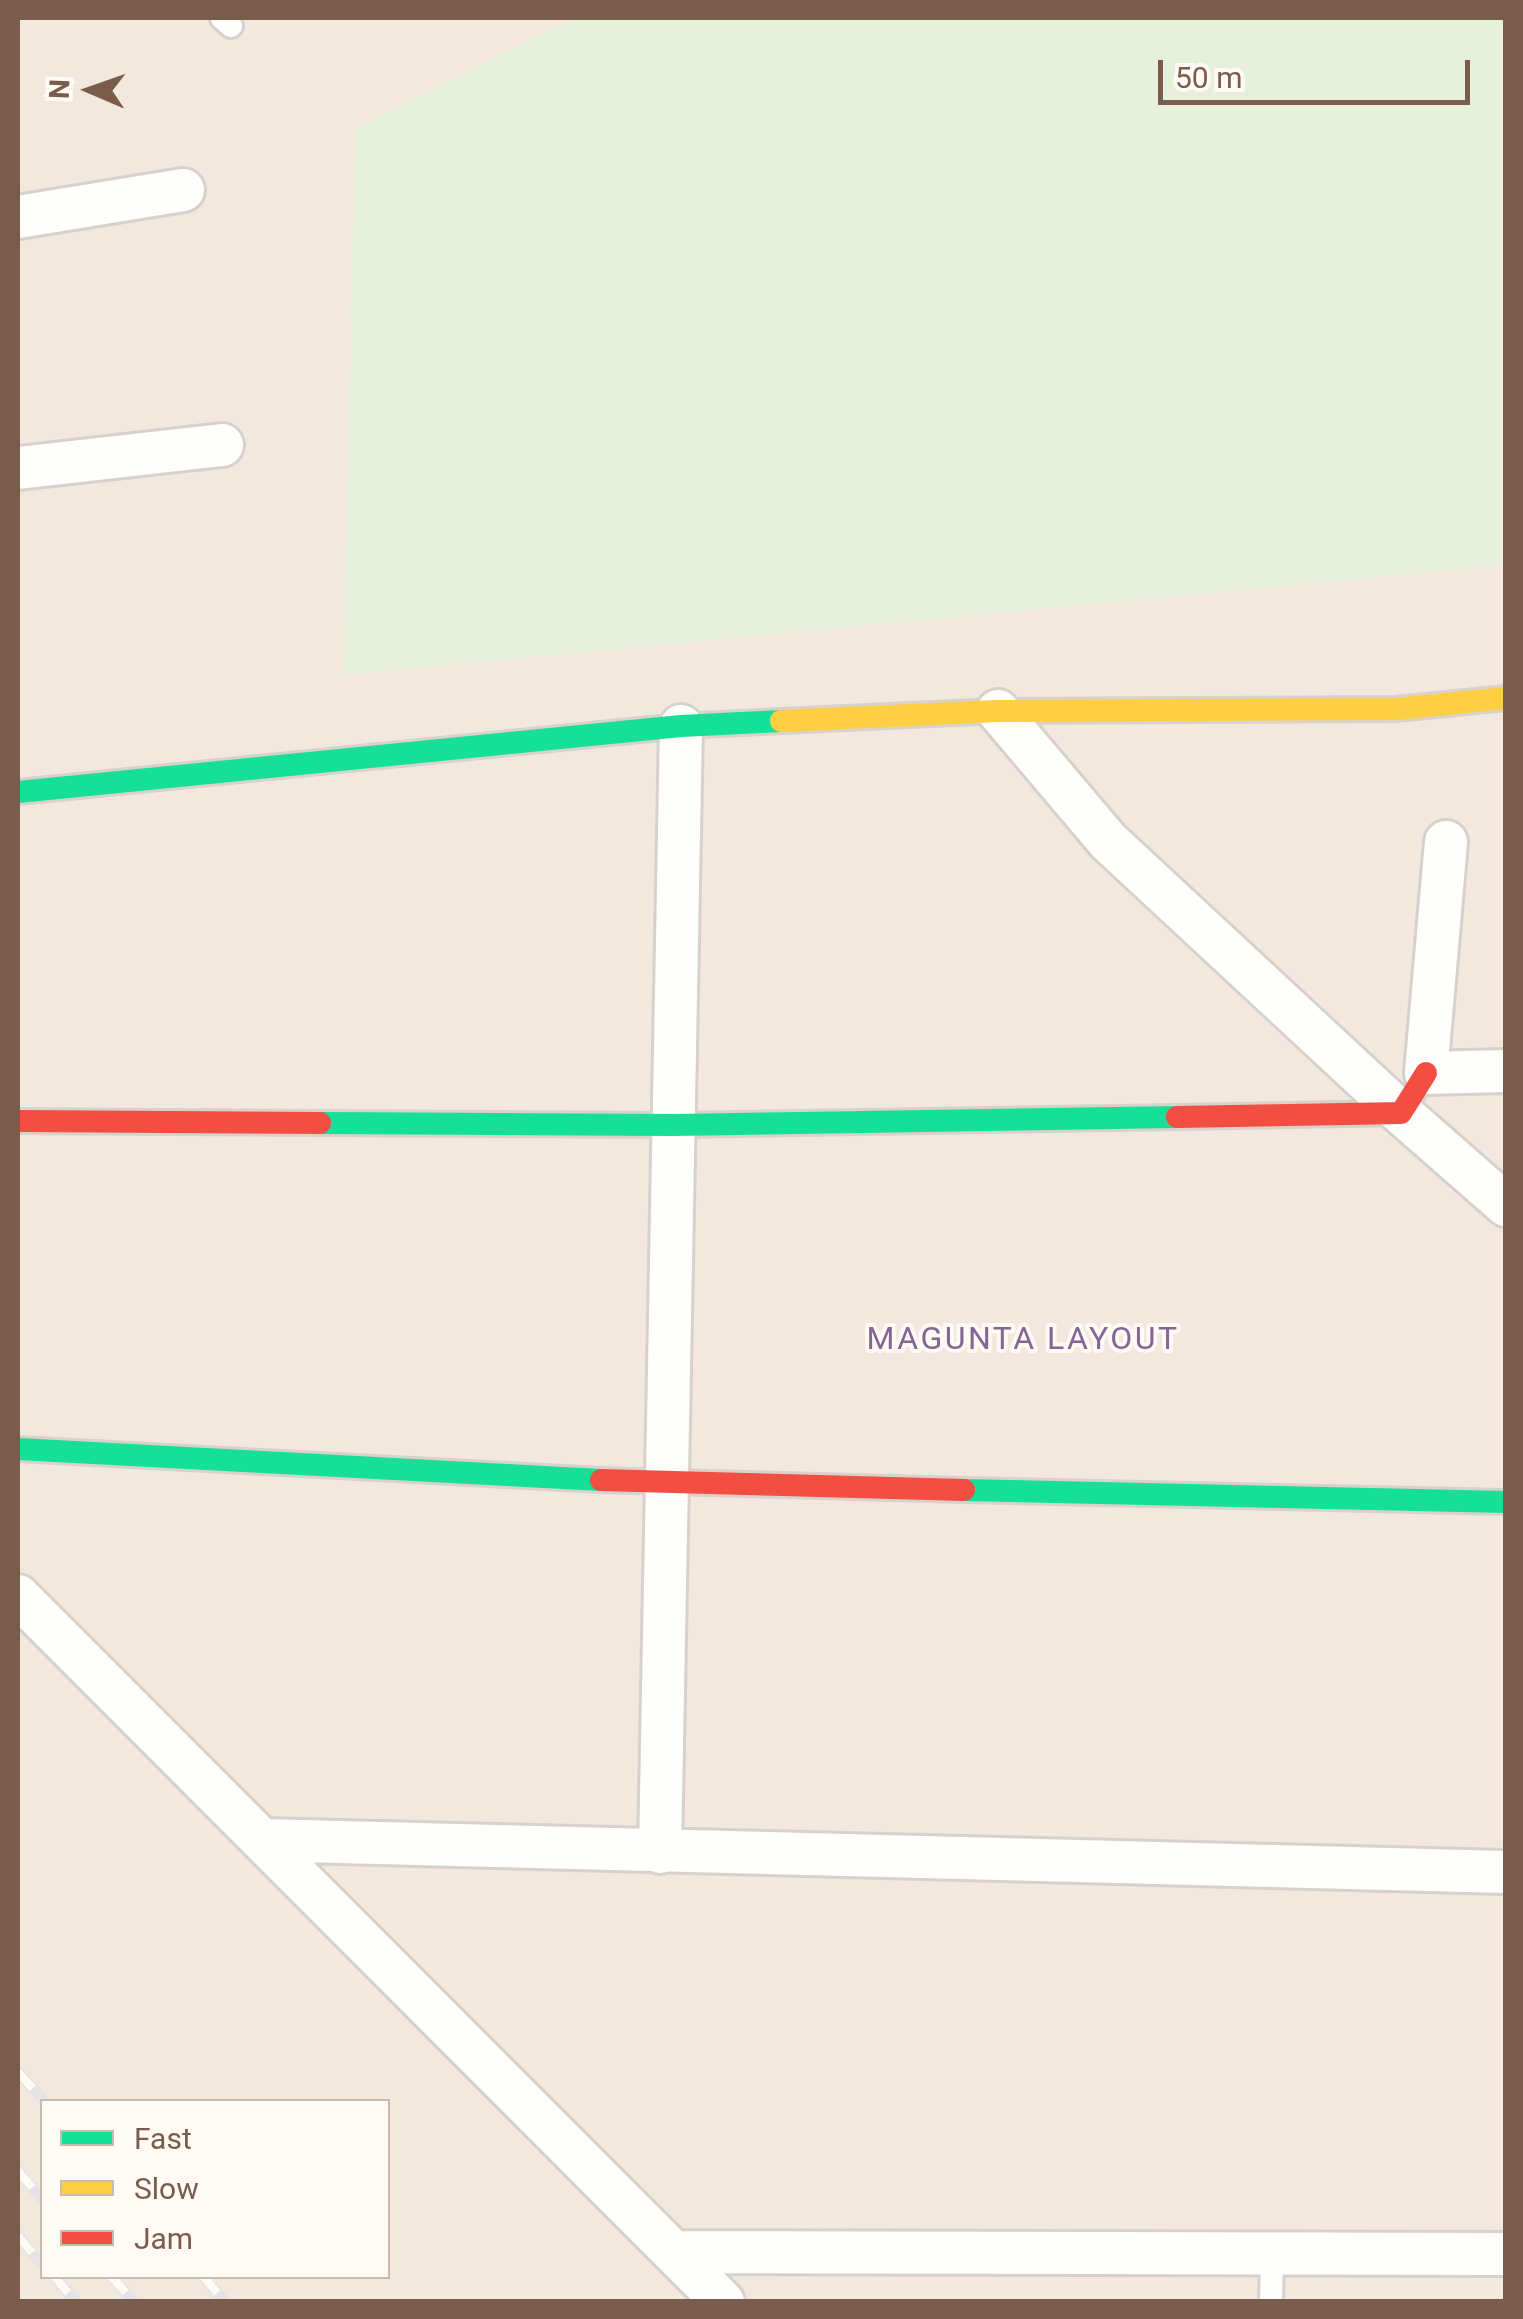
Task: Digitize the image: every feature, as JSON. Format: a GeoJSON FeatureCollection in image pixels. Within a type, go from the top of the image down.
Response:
{"type":"FeatureCollection","features":[{"type":"Feature","properties":{"kind":"street"},"geometry":{"type":"LineString","coordinates":[[18,217],[182,190]]}},
{"type":"Feature","properties":{"kind":"street"},"geometry":{"type":"LineString","coordinates":[[18,468],[222,445]]}},
{"type":"Feature","properties":{"kind":"street"},"geometry":{"type":"LineString","coordinates":[[18,792],[681,726],[998,711],[1396,709],[1506,698]]}},
{"type":"Feature","properties":{"kind":"street"},"geometry":{"type":"LineString","coordinates":[[998,711],[1108,840],[1401,1113],[1506,1204]]}},
{"type":"Feature","properties":{"kind":"street"},"geometry":{"type":"LineString","coordinates":[[660,1852],[681,726]]}},
{"type":"Feature","properties":{"kind":"street"},"geometry":{"type":"LineString","coordinates":[[1401,1113],[1426,1073],[1446,842]]}},
{"type":"Feature","properties":{"kind":"street"},"geometry":{"type":"LineString","coordinates":[[1426,1073],[1506,1071]]}},
{"type":"Feature","properties":{"kind":"street"},"geometry":{"type":"LineString","coordinates":[[18,1121],[674,1125],[1401,1113]]}},
{"type":"Feature","properties":{"kind":"street"},"geometry":{"type":"LineString","coordinates":[[18,1450],[666,1484],[1506,1502]]}},
{"type":"Feature","properties":{"kind":"street"},"geometry":{"type":"LineString","coordinates":[[18,1596],[723,2302]]}},
{"type":"Feature","properties":{"kind":"street"},"geometry":{"type":"LineString","coordinates":[[262,1840],[1506,1872]]}},
{"type":"Feature","properties":{"kind":"street"},"geometry":{"type":"LineString","coordinates":[[674,2252],[1506,2254]]}},
{"type":"Feature","properties":{"kind":"lane"},"geometry":{"type":"LineString","coordinates":[[1271,2302],[1272,2254]]}},
{"type":"Feature","properties":{"kind":"shaded area"},"geometry":{"type":"Polygon","coordinates":[[[18,18],[1505,18],[1505,2301],[18,2301],[18,18]]]}},
{"type":"Feature","properties":{"kind":"green space"},"geometry":{"type":"Polygon","coordinates":[[[574,18],[1505,18],[1505,565],[343,675],[355,129],[574,18]]]}},
{"type":"Feature","properties":{"kind":"railway"},"geometry":{"type":"LineString","coordinates":[[18,2072],[42,2099]]}},
{"type":"Feature","properties":{"kind":"railway"},"geometry":{"type":"LineString","coordinates":[[18,2171],[40,2197]]}},
{"type":"Feature","properties":{"kind":"railway"},"geometry":{"type":"LineString","coordinates":[[18,2236],[40,2262]]}},
{"type":"Feature","properties":{"kind":"railway"},"geometry":{"type":"LineString","coordinates":[[57,2279],[76,2302]]}},
{"type":"Feature","properties":{"kind":"railway"},"geometry":{"type":"LineString","coordinates":[[114,2279],[134,2302]]}},
{"type":"Feature","properties":{"kind":"railway"},"geometry":{"type":"LineString","coordinates":[[206,2279],[225,2302]]}},
{"type":"Feature","properties":{"kind":"traffic: fast"},"geometry":{"type":"LineString","coordinates":[[18,792],[681,726],[781,721]]}},
{"type":"Feature","properties":{"kind":"traffic: fast"},"geometry":{"type":"LineString","coordinates":[[320,1123],[673,1125],[1177,1117]]}},
{"type":"Feature","properties":{"kind":"traffic: fast"},"geometry":{"type":"LineString","coordinates":[[18,1449],[601,1480]]}},
{"type":"Feature","properties":{"kind":"traffic: fast"},"geometry":{"type":"LineString","coordinates":[[964,1490],[1506,1502]]}},
{"type":"Feature","properties":{"kind":"traffic: slow"},"geometry":{"type":"LineString","coordinates":[[781,721],[998,711],[1396,709],[1506,698]]}},
{"type":"Feature","properties":{"kind":"traffic: jam"},"geometry":{"type":"LineString","coordinates":[[1177,1117],[1401,1113],[1426,1073]]}},
{"type":"Feature","properties":{"kind":"traffic: jam"},"geometry":{"type":"LineString","coordinates":[[18,1121],[320,1123]]}},
{"type":"Feature","properties":{"kind":"traffic: jam"},"geometry":{"type":"LineString","coordinates":[[601,1480],[964,1490]]}},
{"type":"Feature","properties":{"kind":"district","name":"MAGUNTA LAYOUT"},"geometry":{"type":"Point","coordinates":[1023,1341]}}]}
